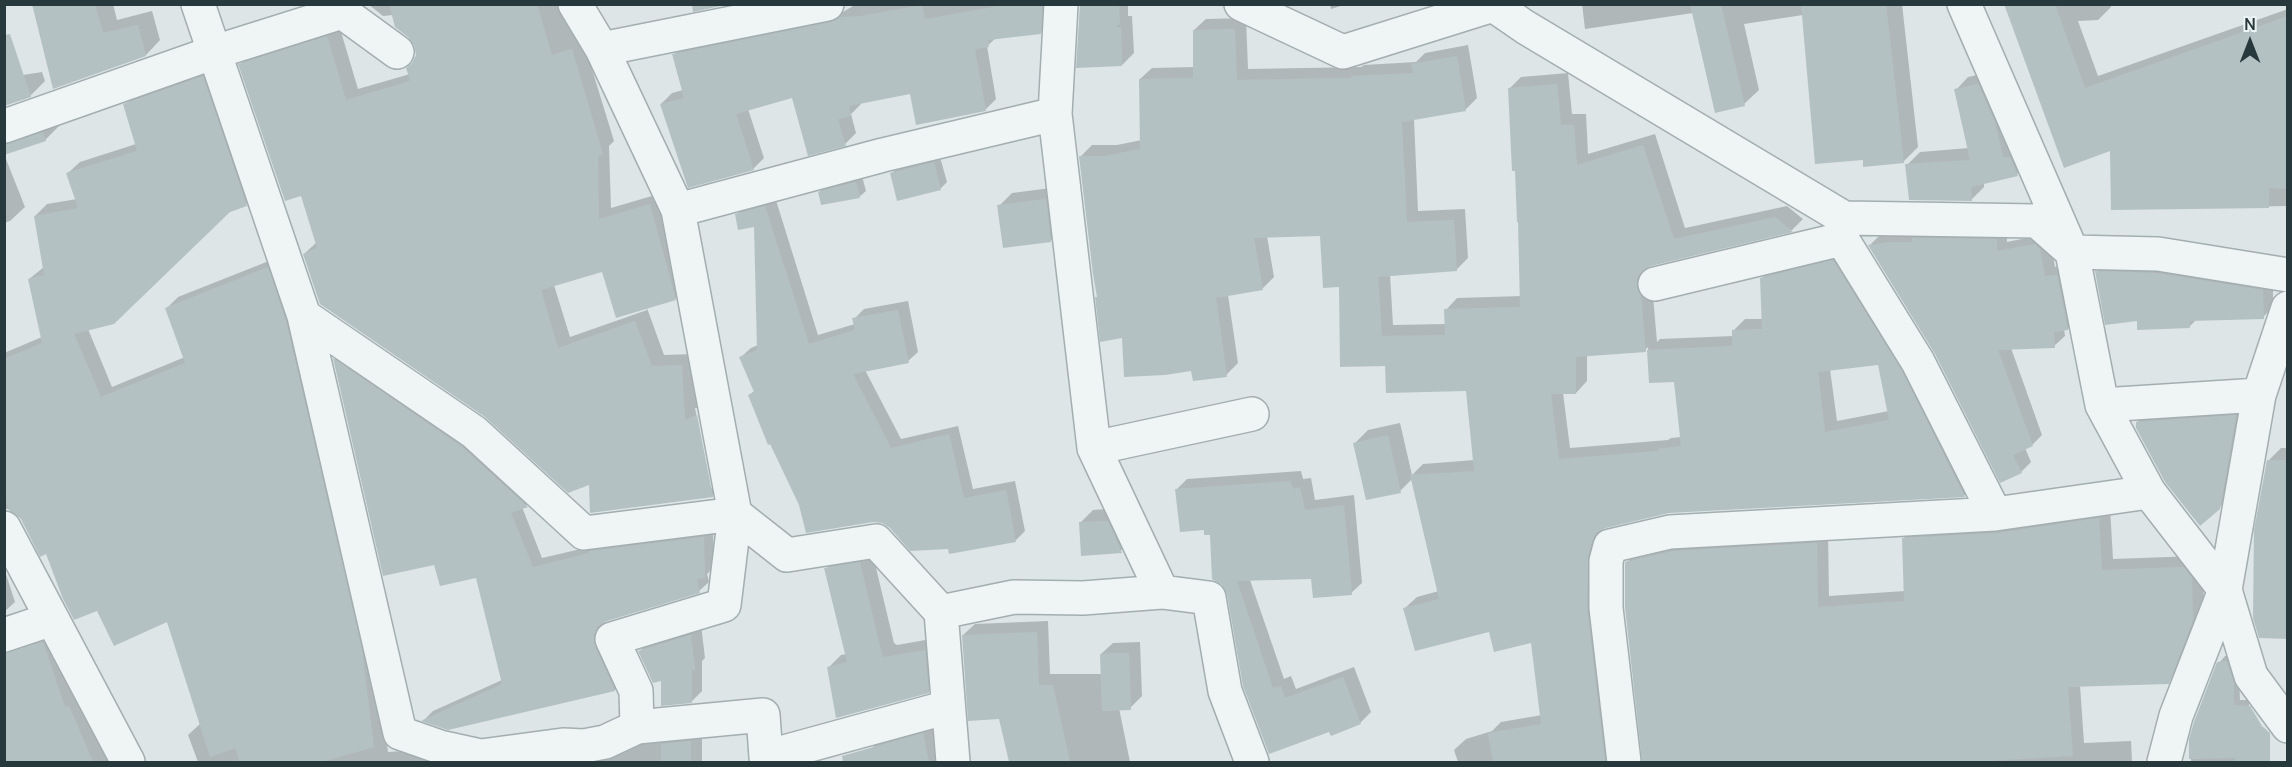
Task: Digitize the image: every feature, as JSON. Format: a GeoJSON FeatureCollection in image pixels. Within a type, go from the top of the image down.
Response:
{"type":"FeatureCollection","features":[{"type":"Feature","properties":{"kind":"street"},"geometry":{"type":"LineString","coordinates":[[198,4],[304,316],[400,734],[440,747],[481,756],[607,752],[638,727],[762,715],[766,757],[948,707]]}},
{"type":"Feature","properties":{"kind":"street"},"geometry":{"type":"LineString","coordinates":[[575,4],[602,49],[678,210],[735,514],[724,605],[612,639],[636,691],[638,727]]}},
{"type":"Feature","properties":{"kind":"street"},"geometry":{"type":"LineString","coordinates":[[602,49],[828,4]]}},
{"type":"Feature","properties":{"kind":"street"},"geometry":{"type":"LineString","coordinates":[[1061,4],[1054,114],[1094,448],[1162,592]]}},
{"type":"Feature","properties":{"kind":"street"},"geometry":{"type":"LineString","coordinates":[[1241,4],[1343,52],[1493,5],[1523,16],[1843,229],[1918,362],[1995,514]]}},
{"type":"Feature","properties":{"kind":"street"},"geometry":{"type":"LineString","coordinates":[[1964,4],[2072,252],[2102,405],[2149,492],[2225,590],[2251,676],[2288,726]]}},
{"type":"Feature","properties":{"kind":"street"},"geometry":{"type":"LineString","coordinates":[[5,126],[343,8],[397,52]]}},
{"type":"Feature","properties":{"kind":"street"},"geometry":{"type":"LineString","coordinates":[[678,210],[883,155],[1054,114]]}},
{"type":"Feature","properties":{"kind":"street"},"geometry":{"type":"LineString","coordinates":[[1654,284],[1843,229],[2037,221],[2072,252],[2158,254],[2288,275]]}},
{"type":"Feature","properties":{"kind":"street"},"geometry":{"type":"LineString","coordinates":[[2164,762],[2176,717],[2225,590],[2259,395],[2288,308]]}},
{"type":"Feature","properties":{"kind":"street"},"geometry":{"type":"LineString","coordinates":[[304,316],[474,432],[585,533],[735,514],[787,555],[876,541],[940,612],[953,762]]}},
{"type":"Feature","properties":{"kind":"street"},"geometry":{"type":"LineString","coordinates":[[2102,405],[2259,395]]}},
{"type":"Feature","properties":{"kind":"street"},"geometry":{"type":"LineString","coordinates":[[1094,448],[1252,414]]}},
{"type":"Feature","properties":{"kind":"street"},"geometry":{"type":"LineString","coordinates":[[1624,762],[1606,608],[1606,561],[1610,546],[1670,532],[1995,514],[2149,492]]}},
{"type":"Feature","properties":{"kind":"street"},"geometry":{"type":"LineString","coordinates":[[4,528],[128,762]]}},
{"type":"Feature","properties":{"kind":"street"},"geometry":{"type":"LineString","coordinates":[[940,612],[1014,597],[1083,598],[1162,592],[1209,598],[1225,691],[1252,762]]}},
{"type":"Feature","properties":{"kind":"street"},"geometry":{"type":"LineString","coordinates":[[4,635],[52,619]]}},
{"type":"Feature","properties":{"kind":"building"},"geometry":{"type":"Polygon","coordinates":[[[32,4],[95,4],[103,33],[138,25],[146,56],[53,89],[32,4]]]}},
{"type":"Feature","properties":{"kind":"building"},"geometry":{"type":"Polygon","coordinates":[[[389,4],[537,4],[552,55],[572,49],[603,154],[598,157],[599,219],[650,204],[676,300],[616,318],[602,272],[541,290],[558,348],[635,321],[652,366],[682,365],[685,420],[697,415],[713,497],[590,513],[589,485],[568,493],[485,417],[320,304],[303,254],[317,248],[301,196],[285,201],[238,64],[327,36],[346,100],[410,81],[406,68],[416,55],[414,45],[395,27],[389,4]]]}},
{"type":"Feature","properties":{"kind":"building"},"geometry":{"type":"Polygon","coordinates":[[[692,4],[729,4],[693,12],[692,4]]]}},
{"type":"Feature","properties":{"kind":"building"},"geometry":{"type":"Polygon","coordinates":[[[992,4],[1042,4],[1041,34],[988,40],[989,47],[975,49],[986,111],[916,125],[910,94],[849,106],[851,116],[838,119],[846,146],[808,156],[792,98],[736,114],[754,170],[688,188],[660,104],[684,98],[672,54],[831,22],[840,17],[860,16],[922,5],[925,19],[993,7],[992,4]]]}},
{"type":"Feature","properties":{"kind":"building"},"geometry":{"type":"Polygon","coordinates":[[[1080,4],[1119,4],[1120,24],[1117,27],[1121,27],[1122,66],[1076,68],[1080,4]]]}},
{"type":"Feature","properties":{"kind":"building"},"geometry":{"type":"Polygon","coordinates":[[[1690,4],[1721,4],[1745,106],[1715,113],[1690,4]]]}},
{"type":"Feature","properties":{"kind":"building"},"geometry":{"type":"Polygon","coordinates":[[[1801,4],[1886,4],[1904,163],[1863,167],[1863,160],[1815,164],[1801,4]]]}},
{"type":"Feature","properties":{"kind":"building"},"geometry":{"type":"Polygon","coordinates":[[[2004,4],[2055,4],[2085,88],[2288,16],[2288,189],[2269,188],[2269,208],[2111,210],[2110,151],[2064,168],[2004,4]]]}},
{"type":"Feature","properties":{"kind":"building"},"geometry":{"type":"Polygon","coordinates":[[[1235,29],[1237,80],[1351,78],[1351,76],[1413,73],[1411,64],[1457,56],[1466,111],[1402,122],[1407,222],[1454,220],[1457,271],[1378,277],[1382,336],[1445,335],[1444,309],[1520,307],[1518,222],[1515,171],[1512,171],[1508,88],[1557,84],[1561,125],[1574,125],[1577,165],[1643,145],[1674,239],[1775,217],[1793,232],[1651,266],[1642,271],[1637,278],[1637,288],[1641,296],[1646,352],[1576,357],[1576,394],[1551,394],[1559,459],[1658,451],[1658,449],[1681,446],[1674,382],[1649,383],[1647,350],[1732,346],[1732,330],[1762,329],[1760,278],[1833,260],[1902,371],[1965,497],[1669,513],[1597,532],[1588,556],[1587,608],[1605,762],[1493,762],[1488,733],[1541,724],[1531,643],[1494,652],[1489,632],[1415,651],[1403,608],[1439,599],[1410,475],[1474,471],[1466,391],[1386,393],[1385,366],[1340,367],[1339,287],[1323,288],[1320,236],[1254,238],[1263,290],[1216,298],[1227,377],[1193,381],[1191,371],[1124,377],[1122,338],[1100,342],[1095,297],[1097,297],[1079,156],[1105,156],[1140,149],[1139,79],[1193,78],[1193,30],[1235,29]],[[1878,365],[1818,372],[1825,432],[1889,420],[1878,365]]]}},
{"type":"Feature","properties":{"kind":"building"},"geometry":{"type":"Polygon","coordinates":[[[10,34],[31,97],[4,106],[4,35],[10,34]]]}},
{"type":"Feature","properties":{"kind":"building"},"geometry":{"type":"Polygon","coordinates":[[[203,76],[247,206],[230,212],[114,324],[74,334],[101,397],[185,363],[165,308],[268,267],[286,321],[362,649],[374,747],[321,762],[240,762],[235,748],[210,757],[167,622],[114,646],[97,611],[74,620],[63,599],[46,554],[40,557],[21,519],[10,511],[4,498],[4,359],[42,343],[28,279],[44,275],[34,216],[78,208],[66,173],[137,151],[123,104],[203,76]]]}},
{"type":"Feature","properties":{"kind":"building"},"geometry":{"type":"Polygon","coordinates":[[[1978,84],[1995,122],[2003,157],[2010,157],[2018,176],[1971,187],[1972,201],[1909,200],[1905,164],[1970,160],[1954,89],[1978,84]]]}},
{"type":"Feature","properties":{"kind":"building"},"geometry":{"type":"Polygon","coordinates":[[[43,132],[46,141],[4,155],[4,144],[43,132]]]}},
{"type":"Feature","properties":{"kind":"building"},"geometry":{"type":"Polygon","coordinates":[[[934,162],[941,190],[897,201],[890,173],[934,162]]]}},
{"type":"Feature","properties":{"kind":"building"},"geometry":{"type":"Polygon","coordinates":[[[856,182],[860,198],[821,205],[818,192],[856,182]]]}},
{"type":"Feature","properties":{"kind":"building"},"geometry":{"type":"Polygon","coordinates":[[[1046,199],[1051,242],[1003,248],[997,205],[1046,199]]]}},
{"type":"Feature","properties":{"kind":"building"},"geometry":{"type":"Polygon","coordinates":[[[765,206],[809,344],[855,330],[852,318],[898,310],[909,363],[853,374],[891,448],[949,434],[964,498],[1006,490],[1016,542],[949,554],[948,549],[910,551],[890,528],[882,523],[873,522],[806,533],[799,505],[770,444],[768,445],[748,395],[754,392],[739,357],[757,350],[754,227],[738,230],[735,214],[765,206]]]}},
{"type":"Feature","properties":{"kind":"building"},"geometry":{"type":"Polygon","coordinates":[[[1912,238],[1997,239],[1997,251],[2035,244],[2040,249],[2045,276],[2057,275],[2068,330],[2054,332],[2055,348],[1998,350],[2033,446],[2013,455],[2022,473],[2000,483],[1935,354],[1868,245],[1912,242],[1912,238]]]}},
{"type":"Feature","properties":{"kind":"building"},"geometry":{"type":"Polygon","coordinates":[[[2095,271],[2156,273],[2263,290],[2264,319],[2190,321],[2190,328],[2137,330],[2137,321],[2105,325],[2095,271]]]}},
{"type":"Feature","properties":{"kind":"building"},"geometry":{"type":"Polygon","coordinates":[[[333,358],[462,447],[528,507],[511,513],[533,567],[589,553],[589,551],[704,537],[705,578],[697,579],[700,593],[607,621],[597,627],[594,636],[595,646],[615,691],[448,730],[421,721],[502,684],[476,578],[440,586],[434,565],[383,576],[333,358]]]}},
{"type":"Feature","properties":{"kind":"building"},"geometry":{"type":"Polygon","coordinates":[[[2236,415],[2220,509],[2200,526],[2165,482],[2136,428],[2136,422],[2236,415]]]}},
{"type":"Feature","properties":{"kind":"building"},"geometry":{"type":"Polygon","coordinates":[[[1388,435],[1401,493],[1366,500],[1353,443],[1388,435]]]}},
{"type":"Feature","properties":{"kind":"building"},"geometry":{"type":"Polygon","coordinates":[[[2267,460],[2288,460],[2288,639],[2259,638],[2253,618],[2254,530],[2267,460]]]}},
{"type":"Feature","properties":{"kind":"building"},"geometry":{"type":"Polygon","coordinates":[[[1290,481],[1293,489],[1300,487],[1305,510],[1344,505],[1352,595],[1313,598],[1311,579],[1237,581],[1273,688],[1281,686],[1285,698],[1343,677],[1361,724],[1331,736],[1329,732],[1269,754],[1243,686],[1227,595],[1222,585],[1212,579],[1210,535],[1204,535],[1204,530],[1180,532],[1175,489],[1290,481]]]}},
{"type":"Feature","properties":{"kind":"building"},"geometry":{"type":"Polygon","coordinates":[[[2099,518],[2102,570],[2184,567],[2192,578],[2193,620],[2169,684],[2068,687],[2073,756],[1971,762],[1642,762],[1625,607],[1625,562],[1673,551],[1817,543],[1818,607],[1904,601],[1902,538],[1998,533],[2099,518]]]}},
{"type":"Feature","properties":{"kind":"building"},"geometry":{"type":"Polygon","coordinates":[[[1108,521],[1122,553],[1081,556],[1079,522],[1108,521]]]}},
{"type":"Feature","properties":{"kind":"building"},"geometry":{"type":"Polygon","coordinates":[[[860,562],[882,655],[884,657],[925,650],[929,693],[836,718],[827,667],[847,662],[824,568],[860,562]]]}},
{"type":"Feature","properties":{"kind":"building"},"geometry":{"type":"Polygon","coordinates":[[[1037,632],[1039,685],[1053,685],[1070,762],[1009,762],[999,719],[968,721],[962,635],[1037,632]]]}},
{"type":"Feature","properties":{"kind":"building"},"geometry":{"type":"Polygon","coordinates":[[[691,635],[695,670],[692,670],[692,703],[661,706],[661,681],[653,683],[638,651],[691,635]]]}},
{"type":"Feature","properties":{"kind":"building"},"geometry":{"type":"Polygon","coordinates":[[[43,642],[65,707],[69,706],[93,762],[4,762],[4,653],[43,642]]]}},
{"type":"Feature","properties":{"kind":"building"},"geometry":{"type":"Polygon","coordinates":[[[1129,653],[1131,710],[1102,711],[1100,654],[1129,653]]]}},
{"type":"Feature","properties":{"kind":"building"},"geometry":{"type":"Polygon","coordinates":[[[2227,661],[2234,683],[2234,705],[2250,706],[2262,726],[2270,733],[2270,762],[2235,762],[2235,758],[2189,759],[2189,739],[2217,662],[2227,661]]]}},
{"type":"Feature","properties":{"kind":"building"},"geometry":{"type":"Polygon","coordinates":[[[923,733],[929,762],[843,762],[842,756],[923,733]]]}},
{"type":"Feature","properties":{"kind":"building"},"geometry":{"type":"Polygon","coordinates":[[[691,741],[691,762],[661,762],[661,744],[691,741]]]}}]}
